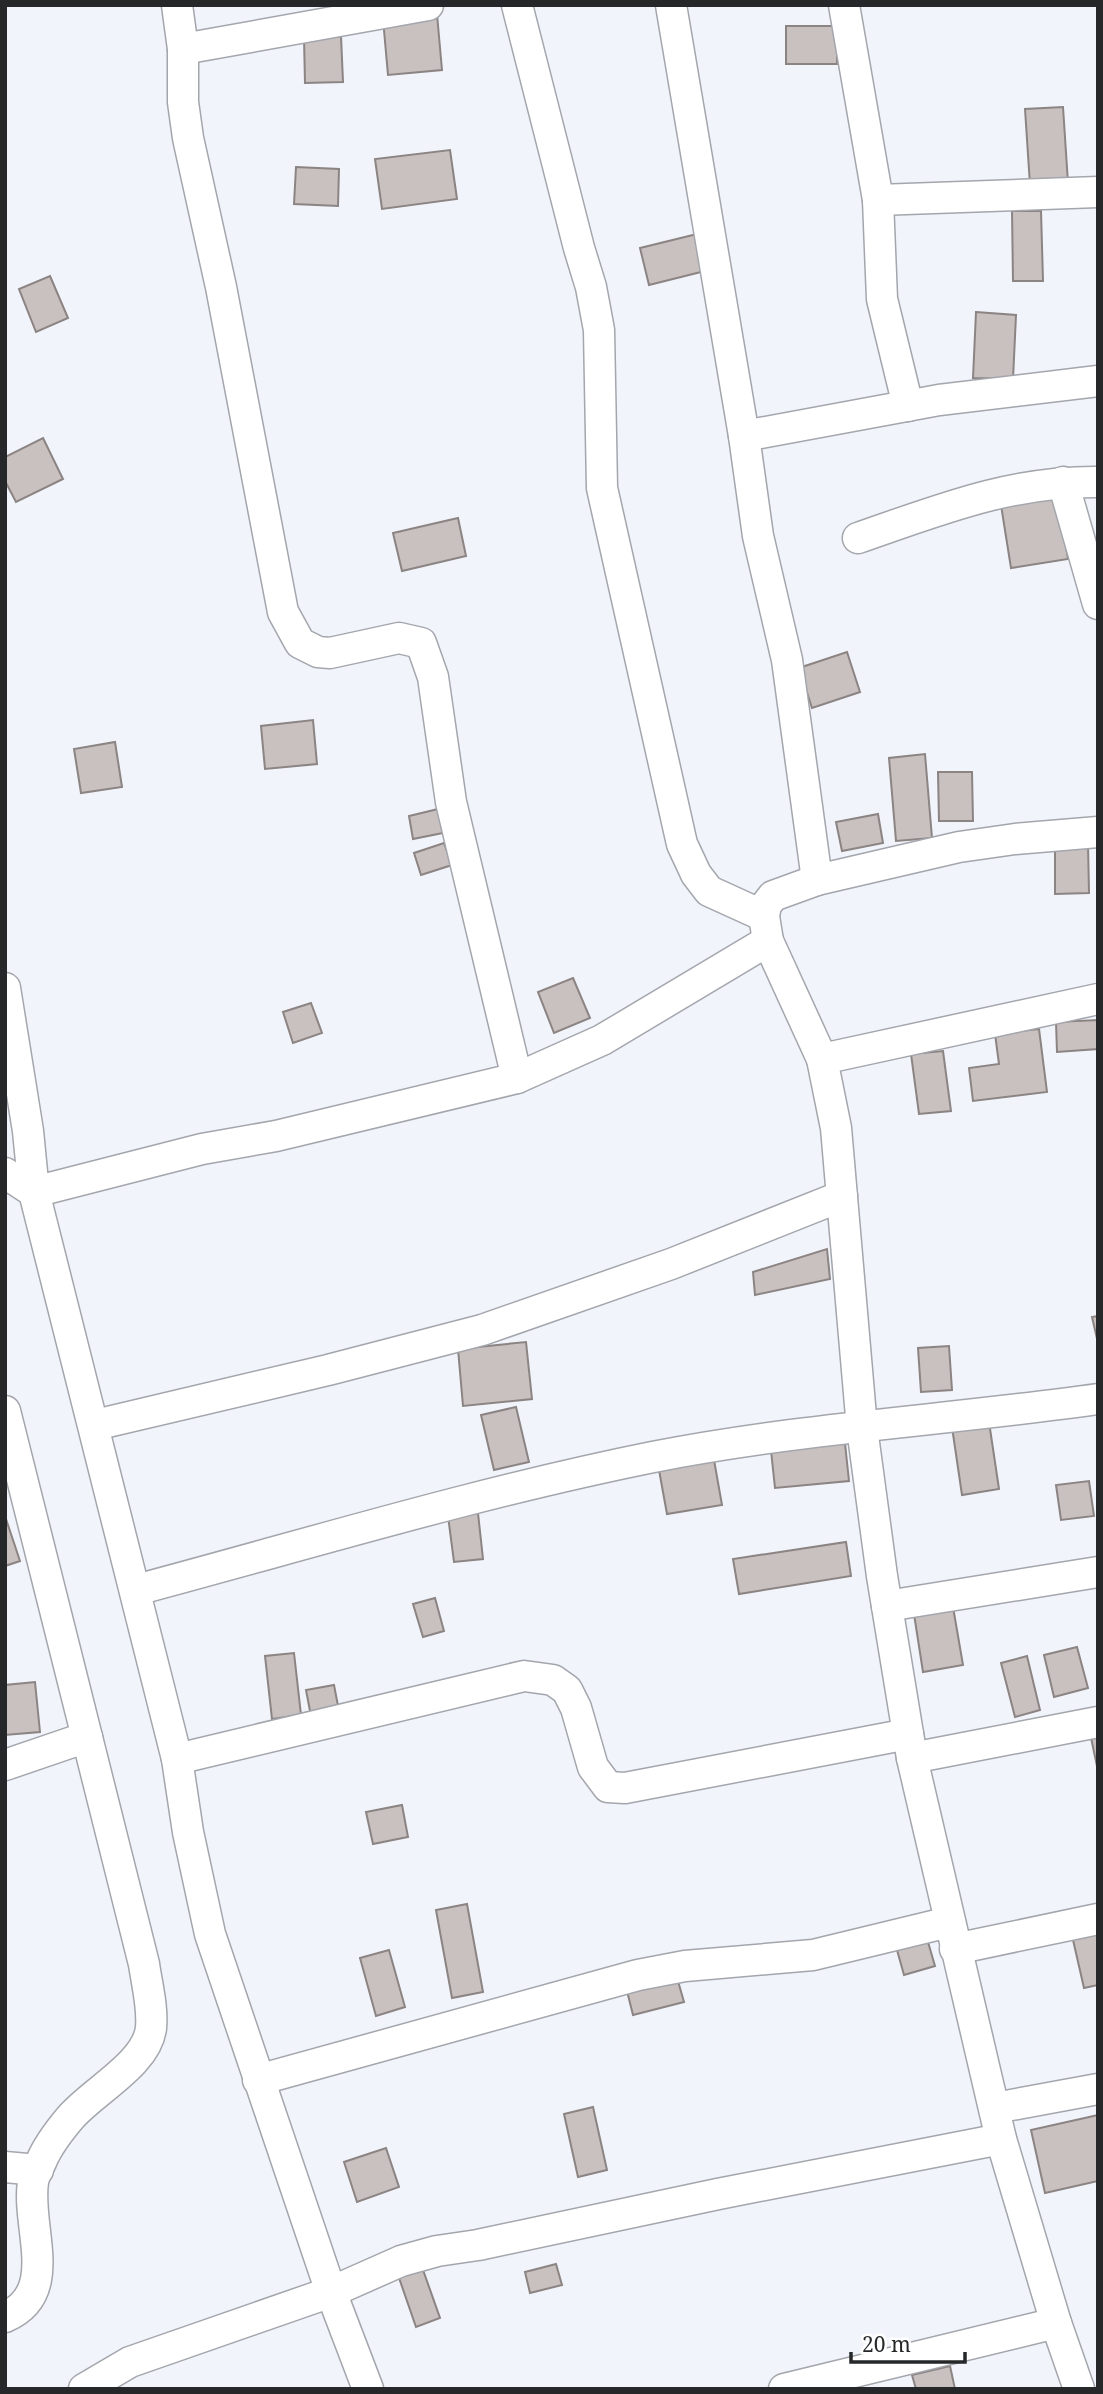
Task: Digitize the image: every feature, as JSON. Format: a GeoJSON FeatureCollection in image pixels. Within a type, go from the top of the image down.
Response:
{"type":"FeatureCollection","features":[{"type":"Feature","properties":{"kind":"street"},"geometry":{"type":"LineString","coordinates":[[177,5],[184,50],[183,102],[188,138],[221,287],[283,612],[300,643],[318,652],[330,653],[399,638],[421,643],[433,677],[452,803],[517,1078]]}},
{"type":"Feature","properties":{"kind":"street"},"geometry":{"type":"LineString","coordinates":[[184,50],[428,5]]}},
{"type":"Feature","properties":{"kind":"street"},"geometry":{"type":"LineString","coordinates":[[517,5],[591,287],[599,331],[602,488],[682,844],[696,874],[709,891],[766,928]]}},
{"type":"Feature","properties":{"kind":"street"},"geometry":{"type":"LineString","coordinates":[[671,5],[744,436],[758,536],[788,660],[817,880]]}},
{"type":"Feature","properties":{"kind":"street"},"geometry":{"type":"LineString","coordinates":[[844,5],[878,200],[883,299],[908,406]]}},
{"type":"Feature","properties":{"kind":"street"},"geometry":{"type":"LineString","coordinates":[[878,200],[1098,192]]}},
{"type":"Feature","properties":{"kind":"street"},"geometry":{"type":"LineString","coordinates":[[744,436],[939,400],[1098,381]]}},
{"type":"Feature","properties":{"kind":"street"},"geometry":{"type":"LineString","coordinates":[[858,538],[964,501],[1011,489],[1063,482],[1098,482]]}},
{"type":"Feature","properties":{"kind":"street"},"geometry":{"type":"LineString","coordinates":[[1063,482],[1098,604]]}},
{"type":"Feature","properties":{"kind":"street"},"geometry":{"type":"LineString","coordinates":[[1079,2389],[1056,2323],[1001,2139],[910,1746],[862,1428],[836,1128],[822,1059],[766,928],[766,905],[773,896],[817,880],[958,847],[1098,832]]}},
{"type":"Feature","properties":{"kind":"street"},"geometry":{"type":"LineString","coordinates":[[5,1173],[34,1192],[202,1149],[276,1136],[517,1078],[602,1040],[766,928]]}},
{"type":"Feature","properties":{"kind":"street"},"geometry":{"type":"LineString","coordinates":[[5,988],[28,1131],[34,1192],[95,1425],[177,1759],[188,1832],[210,1934],[331,2292],[368,2389]]}},
{"type":"Feature","properties":{"kind":"street"},"geometry":{"type":"LineString","coordinates":[[822,1059],[1098,999]]}},
{"type":"Feature","properties":{"kind":"street"},"geometry":{"type":"LineString","coordinates":[[95,1425],[328,1370],[482,1330],[671,1264],[842,1196]]}},
{"type":"Feature","properties":{"kind":"street"},"geometry":{"type":"LineString","coordinates":[[136,1590],[472,1499],[640,1460],[761,1438],[1098,1399]]}},
{"type":"Feature","properties":{"kind":"street"},"geometry":{"type":"LineString","coordinates":[[5,1411],[15,1497],[87,1737],[144,1964],[151,2028],[147,2044],[140,2053],[71,2117],[45,2153],[33,2180],[33,2223],[38,2277],[32,2297],[18,2311],[5,2317]]}},
{"type":"Feature","properties":{"kind":"street"},"geometry":{"type":"LineString","coordinates":[[887,1606],[1098,1572]]}},
{"type":"Feature","properties":{"kind":"street"},"geometry":{"type":"LineString","coordinates":[[177,1759],[524,1676],[553,1680],[567,1690],[576,1708],[593,1768],[608,1787],[625,1788],[910,1746],[1098,1722]]}},
{"type":"Feature","properties":{"kind":"street"},"geometry":{"type":"LineString","coordinates":[[5,1765],[87,1737]]}},
{"type":"Feature","properties":{"kind":"street"},"geometry":{"type":"LineString","coordinates":[[258,2080],[638,1975],[685,1966],[813,1955],[1098,1919]]}},
{"type":"Feature","properties":{"kind":"street"},"geometry":{"type":"LineString","coordinates":[[995,2108],[1098,2089]]}},
{"type":"Feature","properties":{"kind":"street"},"geometry":{"type":"LineString","coordinates":[[84,2389],[130,2362],[331,2292],[401,2261],[437,2251],[478,2245],[718,2194],[1001,2139]]}},
{"type":"Feature","properties":{"kind":"street"},"geometry":{"type":"LineString","coordinates":[[5,2167],[37,2169]]}},
{"type":"Feature","properties":{"kind":"street"},"geometry":{"type":"LineString","coordinates":[[784,2389],[1056,2323]]}},
{"type":"Feature","properties":{"kind":"building"},"geometry":{"type":"Polygon","coordinates":[[[437,14],[442,70],[388,75],[383,19],[437,14]]]}},
{"type":"Feature","properties":{"kind":"building"},"geometry":{"type":"Polygon","coordinates":[[[786,26],[837,26],[837,64],[786,64],[786,26]]]}},
{"type":"Feature","properties":{"kind":"building"},"geometry":{"type":"Polygon","coordinates":[[[341,36],[343,82],[305,83],[304,38],[341,36]]]}},
{"type":"Feature","properties":{"kind":"building"},"geometry":{"type":"Polygon","coordinates":[[[1063,107],[1068,183],[1030,185],[1025,109],[1063,107]]]}},
{"type":"Feature","properties":{"kind":"building"},"geometry":{"type":"Polygon","coordinates":[[[450,150],[457,199],[382,209],[375,159],[450,150]]]}},
{"type":"Feature","properties":{"kind":"building"},"geometry":{"type":"Polygon","coordinates":[[[296,167],[339,169],[338,206],[294,204],[296,167]]]}},
{"type":"Feature","properties":{"kind":"building"},"geometry":{"type":"Polygon","coordinates":[[[1012,211],[1041,211],[1043,281],[1013,281],[1012,211]]]}},
{"type":"Feature","properties":{"kind":"building"},"geometry":{"type":"Polygon","coordinates":[[[697,234],[705,271],[649,285],[640,248],[697,234]]]}},
{"type":"Feature","properties":{"kind":"building"},"geometry":{"type":"Polygon","coordinates":[[[50,276],[68,318],[36,332],[19,289],[50,276]]]}},
{"type":"Feature","properties":{"kind":"building"},"geometry":{"type":"Polygon","coordinates":[[[976,312],[1016,315],[1013,379],[973,378],[976,312]]]}},
{"type":"Feature","properties":{"kind":"building"},"geometry":{"type":"Polygon","coordinates":[[[43,438],[63,479],[16,502],[5,481],[5,457],[43,438]]]}},
{"type":"Feature","properties":{"kind":"building"},"geometry":{"type":"Polygon","coordinates":[[[1058,496],[1068,559],[1011,568],[1001,505],[1058,496]]]}},
{"type":"Feature","properties":{"kind":"building"},"geometry":{"type":"Polygon","coordinates":[[[458,518],[466,556],[402,571],[393,533],[458,518]]]}},
{"type":"Feature","properties":{"kind":"building"},"geometry":{"type":"Polygon","coordinates":[[[847,652],[860,692],[812,708],[799,668],[847,652]]]}},
{"type":"Feature","properties":{"kind":"building"},"geometry":{"type":"Polygon","coordinates":[[[313,720],[317,764],[265,769],[261,726],[313,720]]]}},
{"type":"Feature","properties":{"kind":"building"},"geometry":{"type":"Polygon","coordinates":[[[115,742],[122,787],[81,793],[74,749],[115,742]]]}},
{"type":"Feature","properties":{"kind":"building"},"geometry":{"type":"Polygon","coordinates":[[[925,754],[932,838],[896,841],[889,758],[925,754]]]}},
{"type":"Feature","properties":{"kind":"building"},"geometry":{"type":"Polygon","coordinates":[[[938,772],[972,772],[973,821],[939,821],[938,772]]]}},
{"type":"Feature","properties":{"kind":"building"},"geometry":{"type":"Polygon","coordinates":[[[438,809],[443,833],[413,839],[409,816],[438,809]]]}},
{"type":"Feature","properties":{"kind":"building"},"geometry":{"type":"Polygon","coordinates":[[[878,814],[883,843],[842,851],[836,822],[878,814]]]}},
{"type":"Feature","properties":{"kind":"building"},"geometry":{"type":"Polygon","coordinates":[[[444,843],[452,865],[421,875],[414,853],[444,843]]]}},
{"type":"Feature","properties":{"kind":"building"},"geometry":{"type":"Polygon","coordinates":[[[1088,843],[1089,893],[1055,894],[1055,845],[1088,843]]]}},
{"type":"Feature","properties":{"kind":"building"},"geometry":{"type":"Polygon","coordinates":[[[573,978],[590,1018],[554,1033],[538,992],[573,978]]]}},
{"type":"Feature","properties":{"kind":"building"},"geometry":{"type":"Polygon","coordinates":[[[311,1003],[322,1033],[293,1043],[283,1012],[311,1003]]]}},
{"type":"Feature","properties":{"kind":"building"},"geometry":{"type":"Polygon","coordinates":[[[1098,1020],[1098,1049],[1057,1052],[1056,1022],[1098,1020]]]}},
{"type":"Feature","properties":{"kind":"building"},"geometry":{"type":"Polygon","coordinates":[[[1039,1029],[1047,1092],[973,1101],[969,1068],[999,1064],[995,1034],[1039,1029]]]}},
{"type":"Feature","properties":{"kind":"building"},"geometry":{"type":"Polygon","coordinates":[[[943,1051],[951,1111],[919,1114],[911,1054],[943,1051]]]}},
{"type":"Feature","properties":{"kind":"building"},"geometry":{"type":"Polygon","coordinates":[[[827,1249],[830,1279],[755,1295],[753,1272],[827,1249]]]}},
{"type":"Feature","properties":{"kind":"building"},"geometry":{"type":"Polygon","coordinates":[[[1098,1316],[1098,1343],[1092,1317],[1098,1316]]]}},
{"type":"Feature","properties":{"kind":"building"},"geometry":{"type":"Polygon","coordinates":[[[526,1342],[532,1399],[463,1406],[458,1349],[526,1342]]]}},
{"type":"Feature","properties":{"kind":"building"},"geometry":{"type":"Polygon","coordinates":[[[949,1346],[952,1390],[921,1392],[918,1348],[949,1346]]]}},
{"type":"Feature","properties":{"kind":"building"},"geometry":{"type":"Polygon","coordinates":[[[516,1407],[529,1462],[494,1470],[481,1415],[516,1407]]]}},
{"type":"Feature","properties":{"kind":"building"},"geometry":{"type":"Polygon","coordinates":[[[989,1422],[999,1489],[962,1495],[952,1427],[989,1422]]]}},
{"type":"Feature","properties":{"kind":"building"},"geometry":{"type":"Polygon","coordinates":[[[844,1434],[849,1481],[775,1488],[770,1441],[844,1434]]]}},
{"type":"Feature","properties":{"kind":"building"},"geometry":{"type":"Polygon","coordinates":[[[714,1460],[722,1505],[667,1514],[659,1470],[714,1460]]]}},
{"type":"Feature","properties":{"kind":"building"},"geometry":{"type":"Polygon","coordinates":[[[1089,1481],[1094,1516],[1061,1520],[1056,1485],[1089,1481]]]}},
{"type":"Feature","properties":{"kind":"building"},"geometry":{"type":"Polygon","coordinates":[[[478,1513],[483,1559],[454,1562],[448,1516],[478,1513]]]}},
{"type":"Feature","properties":{"kind":"building"},"geometry":{"type":"Polygon","coordinates":[[[5,1516],[20,1561],[5,1566],[5,1516]]]}},
{"type":"Feature","properties":{"kind":"building"},"geometry":{"type":"Polygon","coordinates":[[[846,1542],[851,1576],[739,1594],[733,1559],[846,1542]]]}},
{"type":"Feature","properties":{"kind":"building"},"geometry":{"type":"Polygon","coordinates":[[[435,1598],[444,1631],[423,1637],[413,1604],[435,1598]]]}},
{"type":"Feature","properties":{"kind":"building"},"geometry":{"type":"Polygon","coordinates":[[[953,1607],[963,1665],[923,1672],[914,1614],[953,1607]]]}},
{"type":"Feature","properties":{"kind":"building"},"geometry":{"type":"Polygon","coordinates":[[[1077,1647],[1088,1688],[1054,1697],[1044,1655],[1077,1647]]]}},
{"type":"Feature","properties":{"kind":"building"},"geometry":{"type":"Polygon","coordinates":[[[294,1653],[301,1715],[272,1719],[265,1656],[294,1653]]]}},
{"type":"Feature","properties":{"kind":"building"},"geometry":{"type":"Polygon","coordinates":[[[1027,1656],[1040,1710],[1015,1717],[1001,1663],[1027,1656]]]}},
{"type":"Feature","properties":{"kind":"building"},"geometry":{"type":"Polygon","coordinates":[[[35,1682],[40,1732],[5,1735],[5,1685],[35,1682]]]}},
{"type":"Feature","properties":{"kind":"building"},"geometry":{"type":"Polygon","coordinates":[[[334,1685],[339,1711],[311,1716],[306,1690],[334,1685]]]}},
{"type":"Feature","properties":{"kind":"building"},"geometry":{"type":"Polygon","coordinates":[[[1098,1727],[1098,1771],[1089,1728],[1098,1727]]]}},
{"type":"Feature","properties":{"kind":"building"},"geometry":{"type":"Polygon","coordinates":[[[402,1805],[408,1837],[373,1844],[366,1812],[402,1805]]]}},
{"type":"Feature","properties":{"kind":"building"},"geometry":{"type":"Polygon","coordinates":[[[467,1904],[483,1992],[452,1998],[436,1910],[467,1904]]]}},
{"type":"Feature","properties":{"kind":"building"},"geometry":{"type":"Polygon","coordinates":[[[1098,1928],[1098,1985],[1084,1988],[1071,1931],[1098,1928]]]}},
{"type":"Feature","properties":{"kind":"building"},"geometry":{"type":"Polygon","coordinates":[[[928,1942],[935,1966],[904,1975],[897,1950],[928,1942]]]}},
{"type":"Feature","properties":{"kind":"building"},"geometry":{"type":"Polygon","coordinates":[[[389,1950],[405,2007],[376,2016],[360,1958],[389,1950]]]}},
{"type":"Feature","properties":{"kind":"building"},"geometry":{"type":"Polygon","coordinates":[[[676,1974],[684,2002],[633,2015],[626,1987],[676,1974]]]}},
{"type":"Feature","properties":{"kind":"building"},"geometry":{"type":"Polygon","coordinates":[[[593,2107],[607,2170],[578,2177],[564,2114],[593,2107]]]}},
{"type":"Feature","properties":{"kind":"building"},"geometry":{"type":"Polygon","coordinates":[[[1098,2115],[1098,2181],[1045,2193],[1031,2130],[1098,2115]]]}},
{"type":"Feature","properties":{"kind":"building"},"geometry":{"type":"Polygon","coordinates":[[[386,2148],[399,2187],[357,2202],[344,2162],[386,2148]]]}},
{"type":"Feature","properties":{"kind":"building"},"geometry":{"type":"Polygon","coordinates":[[[556,2264],[562,2285],[530,2293],[525,2272],[556,2264]]]}},
{"type":"Feature","properties":{"kind":"building"},"geometry":{"type":"Polygon","coordinates":[[[422,2267],[440,2318],[416,2327],[398,2275],[422,2267]]]}},
{"type":"Feature","properties":{"kind":"building"},"geometry":{"type":"Polygon","coordinates":[[[950,2366],[955,2389],[916,2389],[912,2375],[950,2366]]]}}]}
